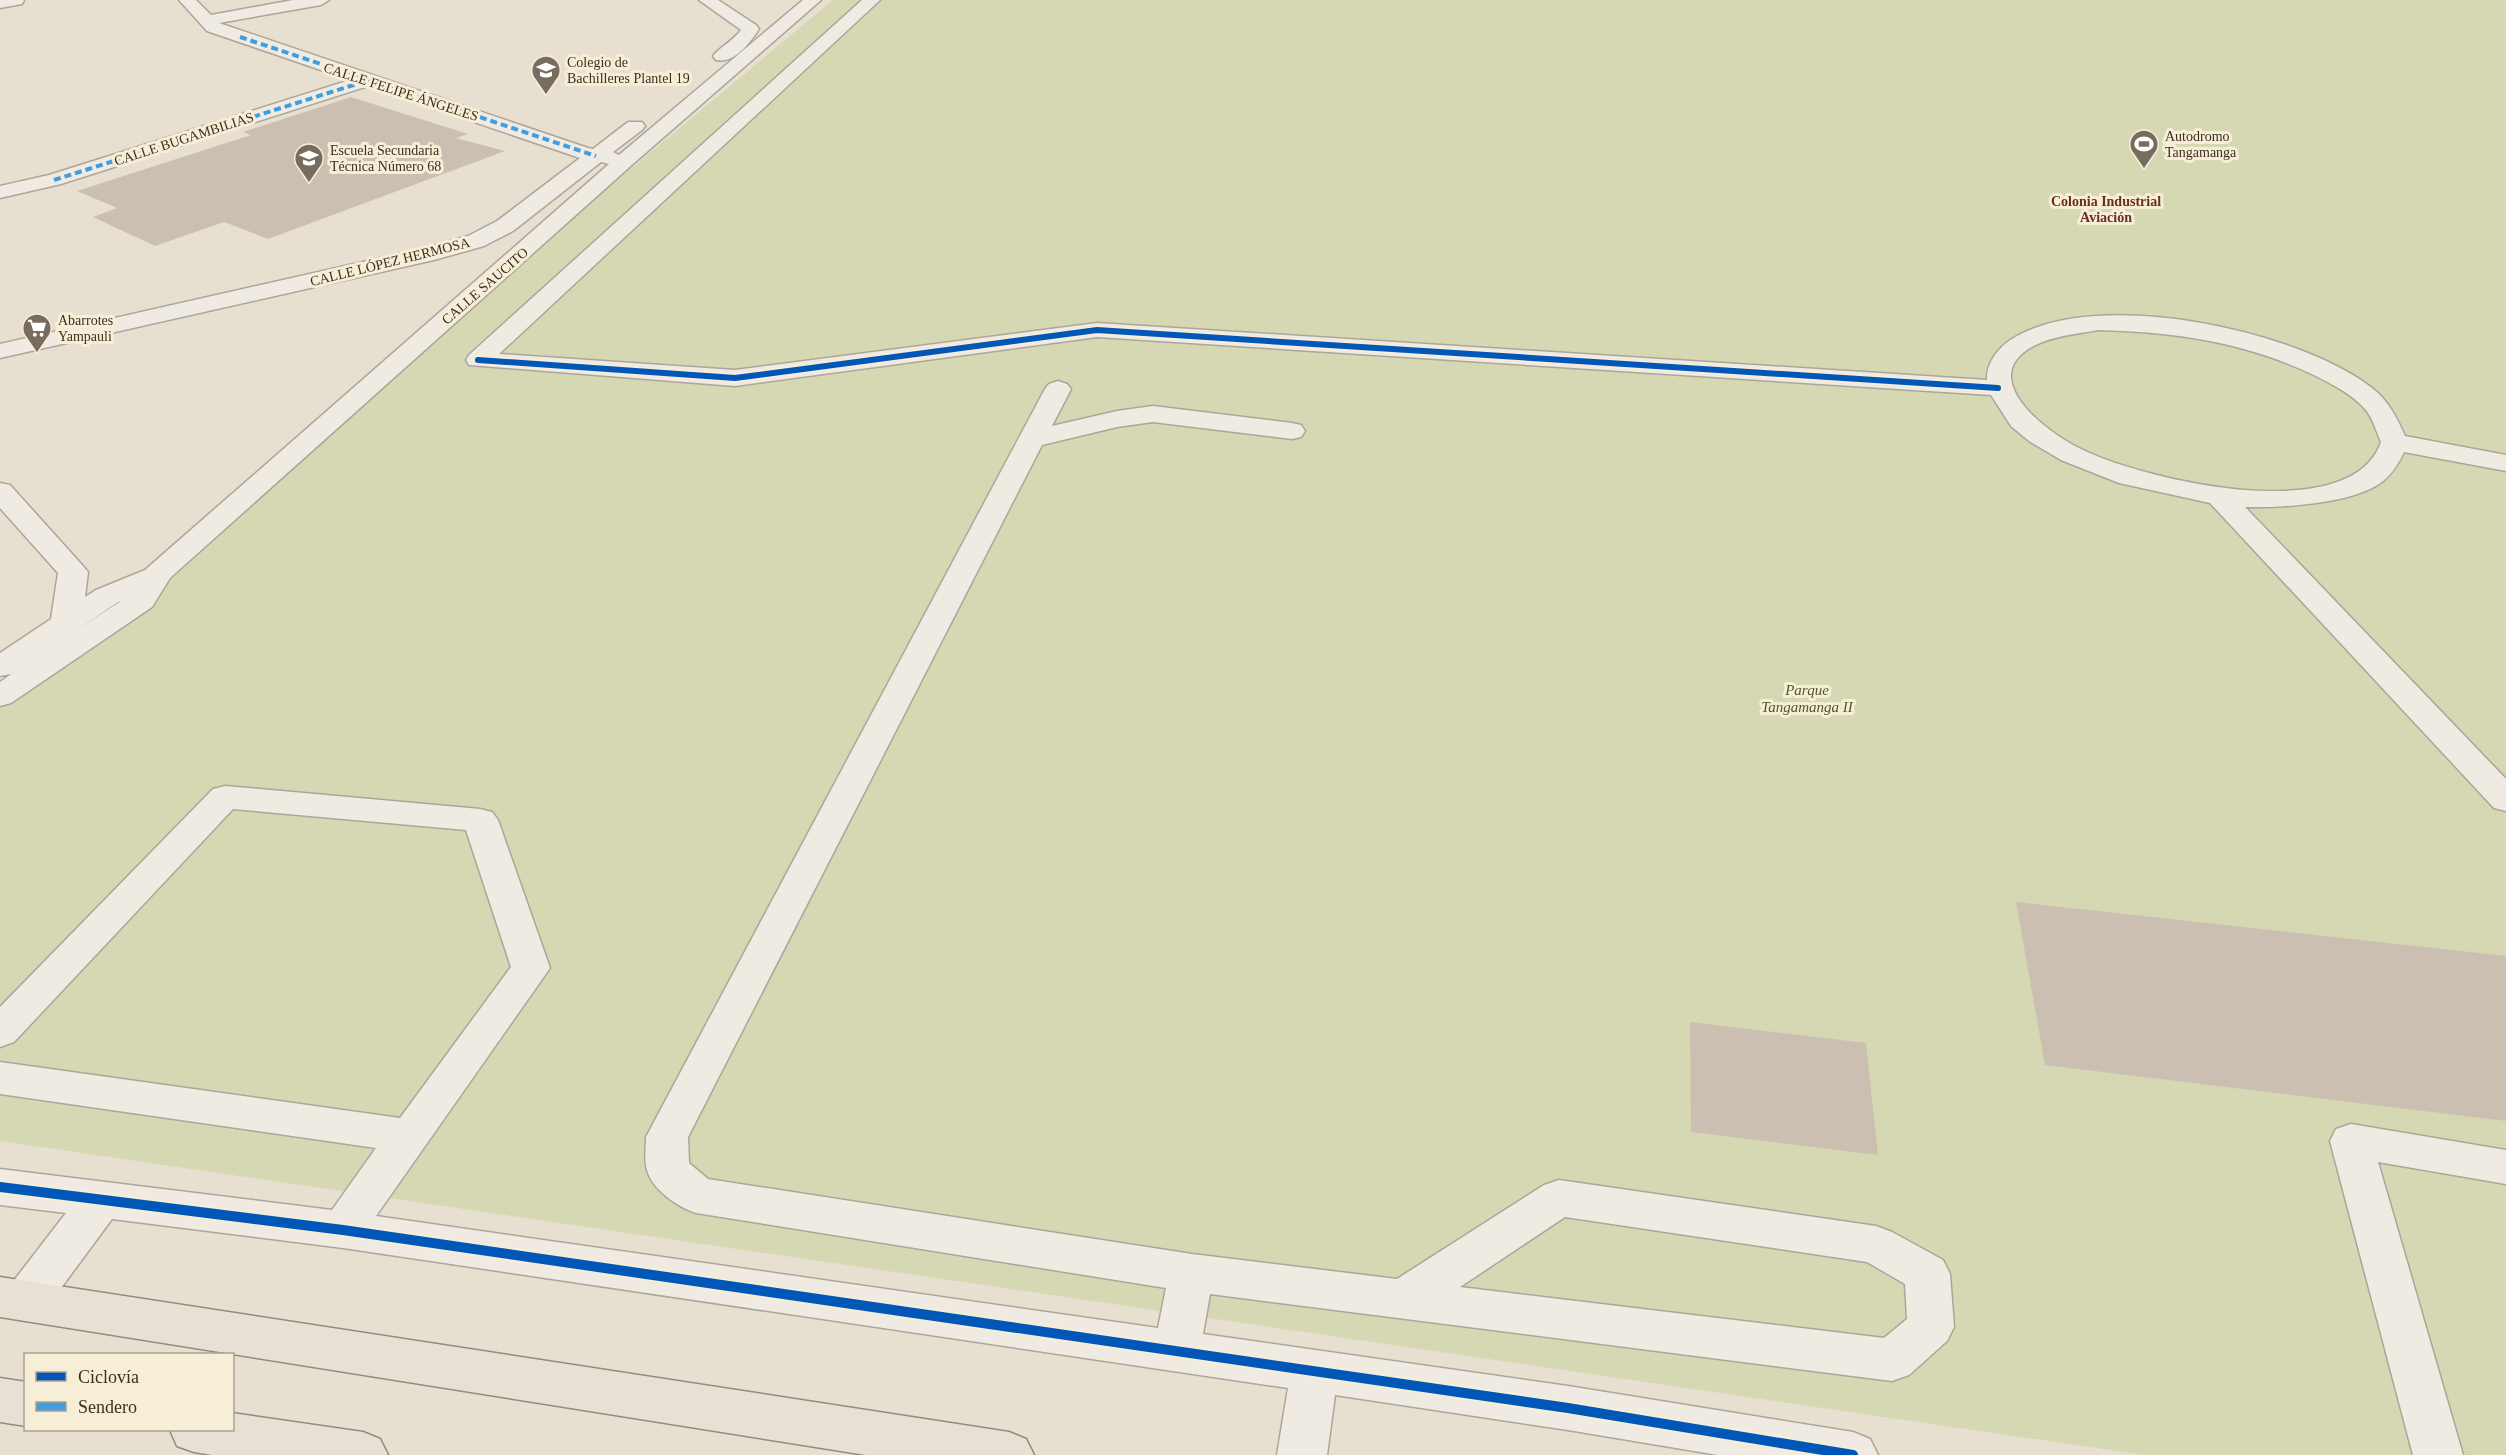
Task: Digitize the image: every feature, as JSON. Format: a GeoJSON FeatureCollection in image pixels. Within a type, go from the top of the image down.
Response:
{"type":"FeatureCollection","features":[{"type":"Feature","properties":{"kind":"main road"},"geometry":{"type":"LineString","coordinates":[[13,1299],[1009,1455]]}},
{"type":"Feature","properties":{"kind":"main road"},"geometry":{"type":"LineString","coordinates":[[0,1400],[24,1404]]}},
{"type":"Feature","properties":{"kind":"main road"},"geometry":{"type":"LineString","coordinates":[[201,1431],[363,1455]]}},
{"type":"Feature","properties":{"kind":"street"},"geometry":{"type":"LineString","coordinates":[[0,3],[16,0]]}},
{"type":"Feature","properties":{"kind":"street","name":"CALLE FELIPE ÁNGELES"},"geometry":{"type":"LineString","coordinates":[[187,0],[213,27],[240,37],[596,156],[627,159]]}},
{"type":"Feature","properties":{"kind":"street"},"geometry":{"type":"LineString","coordinates":[[205,21],[321,0]]}},
{"type":"Feature","properties":{"kind":"street"},"geometry":{"type":"LineString","coordinates":[[678,91],[743,40],[750,29],[707,0]]}},
{"type":"Feature","properties":{"kind":"street","name":"CALLE SAUCITO"},"geometry":{"type":"LineString","coordinates":[[0,696],[141,601],[158,573],[627,159],[813,0]]}},
{"type":"Feature","properties":{"kind":"street"},"geometry":{"type":"LineString","coordinates":[[872,0],[478,360],[735,378],[1097,330],[1998,388]]}},
{"type":"Feature","properties":{"kind":"street","name":"CALLE BUGAMBILIAS"},"geometry":{"type":"LineString","coordinates":[[0,192],[54,180],[366,81]]}},
{"type":"Feature","properties":{"kind":"street","name":"CALLE LÓPEZ HERMOSA"},"geometry":{"type":"LineString","coordinates":[[0,351],[434,253],[476,241],[505,226],[651,113]]}},
{"type":"Feature","properties":{"kind":"street"},"geometry":{"type":"LineString","coordinates":[[2098,323],[2152,323],[2210,331],[2261,344],[2309,362],[2349,384],[2377,408],[2394,442],[2389,458],[2369,478],[2331,492],[2280,499],[2219,496],[2182,491],[2127,477],[2078,458],[2038,435],[2012,412],[1998,388],[2000,366],[2018,345],[2051,331],[2098,323]]}},
{"type":"Feature","properties":{"kind":"street"},"geometry":{"type":"LineString","coordinates":[[1058,389],[667,1137],[668,1170],[696,1195],[1192,1273],[1892,1360],[1931,1328],[1927,1274],[1876,1245],[1559,1198],[1404,1299]]}},
{"type":"Feature","properties":{"kind":"street"},"geometry":{"type":"LineString","coordinates":[[1032,439],[1117,419],[1153,414],[1292,431]]}},
{"type":"Feature","properties":{"kind":"street"},"geometry":{"type":"LineString","coordinates":[[2394,442],[2506,463]]}},
{"type":"Feature","properties":{"kind":"street","name":"CALLE SAUCITO"},"geometry":{"type":"LineString","coordinates":[[0,491],[73,572],[66,623],[44,665]]}},
{"type":"Feature","properties":{"kind":"street"},"geometry":{"type":"LineString","coordinates":[[2219,496],[2506,800]]}},
{"type":"Feature","properties":{"kind":"street","name":"CALLE SAUCITO"},"geometry":{"type":"LineString","coordinates":[[0,667],[106,596],[158,573]]}},
{"type":"Feature","properties":{"kind":"street"},"geometry":{"type":"LineString","coordinates":[[0,1032],[225,797],[480,820],[531,968],[385,1168],[343,1230]]}},
{"type":"Feature","properties":{"kind":"street"},"geometry":{"type":"LineString","coordinates":[[0,1078],[410,1136]]}},
{"type":"Feature","properties":{"kind":"street"},"geometry":{"type":"LineString","coordinates":[[2438,1455],[2351,1142],[2506,1167]]}},
{"type":"Feature","properties":{"kind":"street"},"geometry":{"type":"LineString","coordinates":[[0,1187],[343,1230],[1568,1408],[1853,1455]]}},
{"type":"Feature","properties":{"kind":"street"},"geometry":{"type":"LineString","coordinates":[[13,1299],[102,1201]]}},
{"type":"Feature","properties":{"kind":"street"},"geometry":{"type":"LineString","coordinates":[[1176,1351],[1192,1273]]}},
{"type":"Feature","properties":{"kind":"street"},"geometry":{"type":"LineString","coordinates":[[1302,1455],[1315,1372]]}},
{"type":"Feature","properties":{"kind":"green space","name":"Parque Tangamanga II"},"geometry":{"type":"Polygon","coordinates":[[[833,0],[2506,0],[2506,1455],[2144,1455],[0,1141],[0,696],[833,0]]]}},
{"type":"Feature","properties":{"kind":"building"},"geometry":{"type":"Polygon","coordinates":[[[351,97],[468,134],[456,138],[505,151],[268,239],[224,222],[155,246],[93,217],[117,208],[77,191],[251,135],[243,132],[351,97]]]}},
{"type":"Feature","properties":{"kind":"building"},"geometry":{"type":"Polygon","coordinates":[[[2016,902],[2506,956],[2506,1121],[2045,1065],[2016,902]]]}},
{"type":"Feature","properties":{"kind":"building"},"geometry":{"type":"Polygon","coordinates":[[[1690,1022],[1866,1043],[1878,1155],[1691,1132],[1690,1022]]]}},
{"type":"Feature","properties":{"kind":"marked path"},"geometry":{"type":"LineString","coordinates":[[240,37],[596,156]]}},
{"type":"Feature","properties":{"kind":"marked path"},"geometry":{"type":"LineString","coordinates":[[54,180],[366,81]]}},
{"type":"Feature","properties":{"kind":"cycle path"},"geometry":{"type":"LineString","coordinates":[[478,360],[735,378],[1097,330],[1998,388]]}},
{"type":"Feature","properties":{"kind":"cycle path"},"geometry":{"type":"LineString","coordinates":[[0,1187],[343,1230],[1568,1408],[1853,1455]]}},
{"type":"Feature","properties":{"kind":"place","name":"Colegio de Bachilleres Plantel 19"},"geometry":{"type":"Point","coordinates":[546,96]}},
{"type":"Feature","properties":{"kind":"place","name":"Autodromo Tangamanga"},"geometry":{"type":"Point","coordinates":[2144,170]}},
{"type":"Feature","properties":{"kind":"place","name":"Escuela Secundaria Técnica Número 68"},"geometry":{"type":"Point","coordinates":[309,184]}},
{"type":"Feature","properties":{"kind":"place","name":"Abarrotes Yampauli"},"geometry":{"type":"Point","coordinates":[37,354]}},
{"type":"Feature","properties":{"kind":"district","name":"Colonia Industrial Aviación"},"geometry":{"type":"Point","coordinates":[2106,210]}}]}
